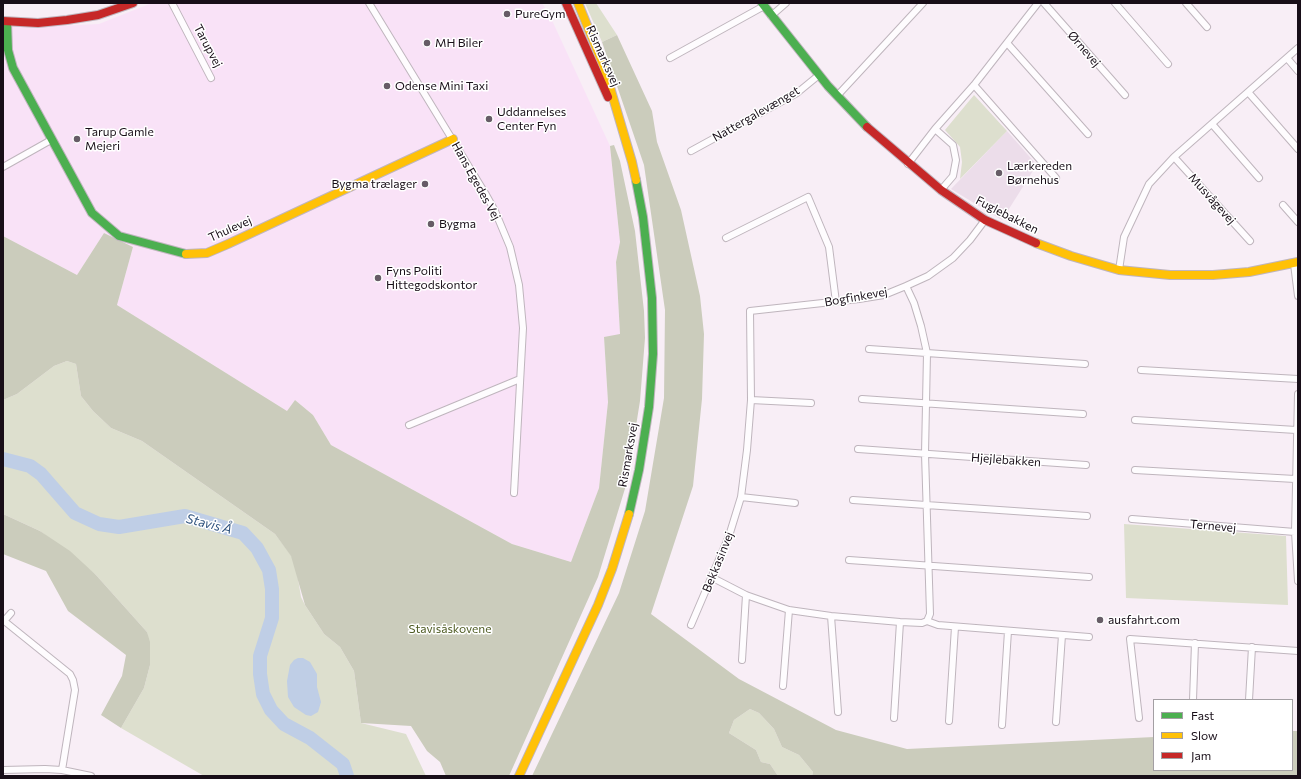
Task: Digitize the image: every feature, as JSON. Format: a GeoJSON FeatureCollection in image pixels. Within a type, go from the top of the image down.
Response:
{"type":"FeatureCollection","features":[{"type":"Feature","properties":{"kind":"street"},"geometry":{"type":"LineString","coordinates":[[5,21],[38,23],[67,20],[98,15],[133,3]]}},
{"type":"Feature","properties":{"kind":"street","name":"Tarupvej"},"geometry":{"type":"LineString","coordinates":[[172,3],[211,78]]}},
{"type":"Feature","properties":{"kind":"street","name":"Hans Egedes Vej"},"geometry":{"type":"LineString","coordinates":[[369,3],[453,139],[495,211],[510,247],[519,285],[523,328],[514,493]]}},
{"type":"Feature","properties":{"kind":"street","name":"Rismarksvej"},"geometry":{"type":"LineString","coordinates":[[566,3],[618,119]]}},
{"type":"Feature","properties":{"kind":"street","name":"Rismarksvej"},"geometry":{"type":"LineString","coordinates":[[519,776],[598,604],[612,569],[627,522],[639,470],[649,407],[653,354],[652,298],[643,217],[632,162],[618,119],[604,67],[578,3]]}},
{"type":"Feature","properties":{"kind":"street"},"geometry":{"type":"LineString","coordinates":[[771,16],[786,3]]}},
{"type":"Feature","properties":{"kind":"street"},"geometry":{"type":"LineString","coordinates":[[837,96],[923,3]]}},
{"type":"Feature","properties":{"kind":"street","name":"Ørnevej"},"geometry":{"type":"LineString","coordinates":[[1044,3],[1125,95]]}},
{"type":"Feature","properties":{"kind":"street"},"geometry":{"type":"LineString","coordinates":[[1115,3],[1168,64]]}},
{"type":"Feature","properties":{"kind":"street"},"geometry":{"type":"LineString","coordinates":[[1186,3],[1207,27]]}},
{"type":"Feature","properties":{"kind":"street"},"geometry":{"type":"LineString","coordinates":[[670,58],[763,4]]}},
{"type":"Feature","properties":{"kind":"street","name":"Fuglebakken"},"geometry":{"type":"LineString","coordinates":[[763,4],[819,75],[875,135],[941,190],[985,220],[1057,252],[1119,270],[1170,275],[1213,275],[1249,272],[1296,263]]}},
{"type":"Feature","properties":{"kind":"street"},"geometry":{"type":"LineString","coordinates":[[908,164],[935,129],[974,85],[1035,4]]}},
{"type":"Feature","properties":{"kind":"street","name":"Thulevej"},"geometry":{"type":"LineString","coordinates":[[5,21],[8,50],[13,68],[92,213],[104,225],[119,236],[185,254],[207,252],[226,245],[453,139]]}},
{"type":"Feature","properties":{"kind":"street"},"geometry":{"type":"LineString","coordinates":[[1007,43],[1088,134]]}},
{"type":"Feature","properties":{"kind":"street"},"geometry":{"type":"LineString","coordinates":[[1119,270],[1124,237],[1149,184],[1174,157],[1298,48]]}},
{"type":"Feature","properties":{"kind":"street"},"geometry":{"type":"LineString","coordinates":[[1287,58],[1298,71]]}},
{"type":"Feature","properties":{"kind":"street","name":"Nattergalevænget"},"geometry":{"type":"LineString","coordinates":[[691,151],[797,93],[819,75]]}},
{"type":"Feature","properties":{"kind":"street"},"geometry":{"type":"LineString","coordinates":[[974,85],[1056,178]]}},
{"type":"Feature","properties":{"kind":"street"},"geometry":{"type":"LineString","coordinates":[[1248,92],[1298,149]]}},
{"type":"Feature","properties":{"kind":"street"},"geometry":{"type":"LineString","coordinates":[[1212,124],[1259,178]]}},
{"type":"Feature","properties":{"kind":"street"},"geometry":{"type":"LineString","coordinates":[[935,129],[953,145],[956,160],[954,176],[941,190]]}},
{"type":"Feature","properties":{"kind":"street"},"geometry":{"type":"LineString","coordinates":[[3,167],[51,140]]}},
{"type":"Feature","properties":{"kind":"street","name":"Musvågevej"},"geometry":{"type":"LineString","coordinates":[[1174,157],[1250,241]]}},
{"type":"Feature","properties":{"kind":"street"},"geometry":{"type":"LineString","coordinates":[[726,238],[808,197],[829,247],[836,302]]}},
{"type":"Feature","properties":{"kind":"street"},"geometry":{"type":"LineString","coordinates":[[1283,204],[1298,222]]}},
{"type":"Feature","properties":{"kind":"street","name":"Bogfinkevej"},"geometry":{"type":"LineString","coordinates":[[750,311],[836,302],[884,295],[928,276],[953,258],[970,240],[985,220]]}},
{"type":"Feature","properties":{"kind":"street"},"geometry":{"type":"LineString","coordinates":[[1296,263],[1298,296]]}},
{"type":"Feature","properties":{"kind":"street"},"geometry":{"type":"LineString","coordinates":[[906,286],[914,303],[927,353],[925,454],[930,614],[927,621]]}},
{"type":"Feature","properties":{"kind":"street","name":"Bekkasinvej"},"geometry":{"type":"LineString","coordinates":[[691,625],[729,536],[741,497],[748,450],[750,400],[750,311]]}},
{"type":"Feature","properties":{"kind":"street"},"geometry":{"type":"LineString","coordinates":[[869,349],[1085,364]]}},
{"type":"Feature","properties":{"kind":"street"},"geometry":{"type":"LineString","coordinates":[[1141,370],[1298,379]]}},
{"type":"Feature","properties":{"kind":"street"},"geometry":{"type":"LineString","coordinates":[[409,425],[520,379]]}},
{"type":"Feature","properties":{"kind":"street"},"geometry":{"type":"LineString","coordinates":[[1298,394],[1295,479],[1297,506],[1295,532],[1298,581]]}},
{"type":"Feature","properties":{"kind":"street"},"geometry":{"type":"LineString","coordinates":[[862,399],[1083,414]]}},
{"type":"Feature","properties":{"kind":"street"},"geometry":{"type":"LineString","coordinates":[[750,400],[811,404]]}},
{"type":"Feature","properties":{"kind":"street"},"geometry":{"type":"LineString","coordinates":[[1136,420],[1296,430]]}},
{"type":"Feature","properties":{"kind":"street","name":"Hjejlebakken"},"geometry":{"type":"LineString","coordinates":[[858,449],[1086,465]]}},
{"type":"Feature","properties":{"kind":"street"},"geometry":{"type":"LineString","coordinates":[[1135,470],[1295,479]]}},
{"type":"Feature","properties":{"kind":"street"},"geometry":{"type":"LineString","coordinates":[[741,497],[795,503]]}},
{"type":"Feature","properties":{"kind":"street"},"geometry":{"type":"LineString","coordinates":[[853,500],[1087,516]]}},
{"type":"Feature","properties":{"kind":"street","name":"Ternevej"},"geometry":{"type":"LineString","coordinates":[[1132,519],[1295,532]]}},
{"type":"Feature","properties":{"kind":"street"},"geometry":{"type":"LineString","coordinates":[[849,560],[1089,577]]}},
{"type":"Feature","properties":{"kind":"street"},"geometry":{"type":"LineString","coordinates":[[712,578],[746,595],[789,610],[831,616],[900,622],[922,623],[927,621],[938,625],[1089,637]]}},
{"type":"Feature","properties":{"kind":"street"},"geometry":{"type":"LineString","coordinates":[[742,660],[746,595]]}},
{"type":"Feature","properties":{"kind":"street"},"geometry":{"type":"LineString","coordinates":[[783,686],[789,610]]}},
{"type":"Feature","properties":{"kind":"street"},"geometry":{"type":"LineString","coordinates":[[11,613],[4,620],[70,674],[73,680],[75,690],[62,770]]}},
{"type":"Feature","properties":{"kind":"street"},"geometry":{"type":"LineString","coordinates":[[831,616],[838,712]]}},
{"type":"Feature","properties":{"kind":"street"},"geometry":{"type":"LineString","coordinates":[[894,718],[900,622]]}},
{"type":"Feature","properties":{"kind":"street"},"geometry":{"type":"LineString","coordinates":[[949,721],[955,626]]}},
{"type":"Feature","properties":{"kind":"street"},"geometry":{"type":"LineString","coordinates":[[1002,725],[1008,630]]}},
{"type":"Feature","properties":{"kind":"street"},"geometry":{"type":"LineString","coordinates":[[1056,722],[1062,635]]}},
{"type":"Feature","properties":{"kind":"street"},"geometry":{"type":"LineString","coordinates":[[1139,718],[1130,639],[1298,651]]}},
{"type":"Feature","properties":{"kind":"street"},"geometry":{"type":"LineString","coordinates":[[1193,699],[1195,643]]}},
{"type":"Feature","properties":{"kind":"street"},"geometry":{"type":"LineString","coordinates":[[1249,699],[1252,647]]}},
{"type":"Feature","properties":{"kind":"street"},"geometry":{"type":"LineString","coordinates":[[3,770],[62,770],[91,776]]}},
{"type":"Feature","properties":{"kind":"shaded area"},"geometry":{"type":"Polygon","coordinates":[[[152,3],[542,3],[550,16],[610,146],[620,242],[616,262],[620,335],[604,338],[608,402],[599,488],[571,562],[512,544],[331,445],[313,415],[295,400],[287,411],[117,305],[133,247],[104,233],[77,275],[3,236],[3,26],[38,27],[99,24],[152,3]]]}},
{"type":"Feature","properties":{"kind":"shaded area","name":"Lærkereden Børnehus"},"geometry":{"type":"Polygon","coordinates":[[[1007,131],[1036,164],[1036,166],[1002,220],[951,189],[1007,131]]]}},
{"type":"Feature","properties":{"kind":"green space"},"geometry":{"type":"Polygon","coordinates":[[[585,3],[596,3],[617,35],[602,42],[585,3]]]}},
{"type":"Feature","properties":{"kind":"green space"},"geometry":{"type":"Polygon","coordinates":[[[617,35],[652,111],[657,142],[681,210],[700,296],[704,334],[702,399],[693,486],[651,614],[739,679],[836,730],[907,749],[1153,737],[1153,771],[1293,771],[1293,731],[1298,731],[1298,776],[812,776],[813,772],[799,755],[782,747],[774,729],[759,713],[750,709],[734,720],[729,733],[756,750],[761,762],[770,764],[778,776],[532,776],[619,593],[645,511],[664,398],[665,310],[644,165],[602,42],[617,35]]]}},
{"type":"Feature","properties":{"kind":"green space"},"geometry":{"type":"Polygon","coordinates":[[[974,95],[1007,131],[960,179],[962,162],[960,147],[945,130],[974,95]]]}},
{"type":"Feature","properties":{"kind":"green space","name":"Stavisåskovene"},"geometry":{"type":"Polygon","coordinates":[[[614,145],[620,161],[635,231],[644,311],[645,338],[640,401],[627,482],[598,577],[509,776],[446,776],[440,762],[427,751],[411,726],[361,723],[354,671],[340,647],[324,634],[305,605],[291,556],[275,534],[142,441],[111,428],[93,411],[81,396],[76,364],[67,361],[54,366],[17,394],[3,400],[3,236],[77,275],[104,233],[133,247],[117,305],[287,411],[295,400],[313,415],[331,445],[512,544],[571,562],[599,488],[608,402],[604,337],[620,334],[616,262],[620,242],[610,146],[614,145]]]}},
{"type":"Feature","properties":{"kind":"green space"},"geometry":{"type":"Polygon","coordinates":[[[67,361],[76,364],[81,396],[93,411],[111,428],[142,441],[275,534],[291,555],[296,567],[301,597],[305,605],[324,634],[340,647],[354,671],[361,723],[406,734],[426,776],[204,776],[121,728],[144,688],[150,665],[147,632],[96,575],[40,531],[3,514],[3,400],[17,394],[54,366],[67,361]]]}},
{"type":"Feature","properties":{"kind":"green space"},"geometry":{"type":"Polygon","coordinates":[[[3,514],[40,531],[70,551],[96,575],[147,632],[150,642],[150,665],[144,688],[121,728],[101,715],[122,676],[126,655],[68,611],[46,571],[3,554],[3,514]]]}},
{"type":"Feature","properties":{"kind":"green space"},"geometry":{"type":"Polygon","coordinates":[[[1124,524],[1286,536],[1288,605],[1126,598],[1124,524]]]}},
{"type":"Feature","properties":{"kind":"green space"},"geometry":{"type":"Polygon","coordinates":[[[750,709],[759,713],[774,729],[782,747],[799,755],[813,772],[812,776],[778,776],[770,764],[761,762],[756,750],[729,733],[734,720],[750,709]]]}},
{"type":"Feature","properties":{"kind":"water"},"geometry":{"type":"Polygon","coordinates":[[[298,658],[303,658],[310,662],[317,674],[317,687],[321,702],[318,712],[311,716],[306,715],[294,707],[288,697],[287,681],[290,665],[298,658]]]}},
{"type":"Feature","properties":{"kind":"waterway","name":"Stavis Å"},"geometry":{"type":"LineString","coordinates":[[3,459],[30,466],[41,474],[75,513],[99,524],[119,527],[185,516],[243,533],[257,548],[269,570],[272,589],[272,618],[260,656],[260,674],[263,694],[271,710],[284,724],[310,738],[343,764],[347,776]]}},
{"type":"Feature","properties":{"kind":"traffic: fast"},"geometry":{"type":"LineString","coordinates":[[762,3],[828,86],[867,127]]}},
{"type":"Feature","properties":{"kind":"traffic: fast"},"geometry":{"type":"LineString","coordinates":[[7,22],[8,50],[13,68],[92,213],[119,236],[186,254]]}},
{"type":"Feature","properties":{"kind":"traffic: fast"},"geometry":{"type":"LineString","coordinates":[[629,514],[639,470],[649,407],[653,354],[652,298],[643,217],[636,180]]}},
{"type":"Feature","properties":{"kind":"traffic: slow"},"geometry":{"type":"LineString","coordinates":[[578,3],[604,67],[636,180]]}},
{"type":"Feature","properties":{"kind":"traffic: slow"},"geometry":{"type":"LineString","coordinates":[[186,254],[207,253],[228,244],[453,139]]}},
{"type":"Feature","properties":{"kind":"traffic: slow"},"geometry":{"type":"LineString","coordinates":[[1036,243],[1071,256],[1119,270],[1170,275],[1213,275],[1249,272],[1298,262]]}},
{"type":"Feature","properties":{"kind":"traffic: slow"},"geometry":{"type":"LineString","coordinates":[[519,776],[598,605],[612,569],[629,514]]}},
{"type":"Feature","properties":{"kind":"traffic: jam"},"geometry":{"type":"LineString","coordinates":[[3,21],[38,23],[67,20],[98,15],[133,3]]}},
{"type":"Feature","properties":{"kind":"traffic: jam"},"geometry":{"type":"LineString","coordinates":[[566,3],[608,97]]}},
{"type":"Feature","properties":{"kind":"traffic: jam"},"geometry":{"type":"LineString","coordinates":[[867,127],[941,190],[985,220],[1036,243]]}},
{"type":"Feature","properties":{"kind":"place","name":"PureGym"},"geometry":{"type":"Point","coordinates":[507,14]}},
{"type":"Feature","properties":{"kind":"place","name":"MH Biler"},"geometry":{"type":"Point","coordinates":[427,43]}},
{"type":"Feature","properties":{"kind":"place","name":"Odense Mini Taxi"},"geometry":{"type":"Point","coordinates":[387,86]}},
{"type":"Feature","properties":{"kind":"place","name":"Uddannelses Center Fyn"},"geometry":{"type":"Point","coordinates":[489,119]}},
{"type":"Feature","properties":{"kind":"place","name":"Tarup Gamle Mejeri"},"geometry":{"type":"Point","coordinates":[77,139]}},
{"type":"Feature","properties":{"kind":"place","name":"Lærkereden Børnehus"},"geometry":{"type":"Point","coordinates":[999,173]}},
{"type":"Feature","properties":{"kind":"place","name":"Bygma trælager"},"geometry":{"type":"Point","coordinates":[425,184]}},
{"type":"Feature","properties":{"kind":"place","name":"Bygma"},"geometry":{"type":"Point","coordinates":[431,224]}},
{"type":"Feature","properties":{"kind":"place","name":"Fyns Politi Hittegodskontor"},"geometry":{"type":"Point","coordinates":[378,278]}},
{"type":"Feature","properties":{"kind":"place","name":"ausfahrt.com"},"geometry":{"type":"Point","coordinates":[1100,620]}}]}
